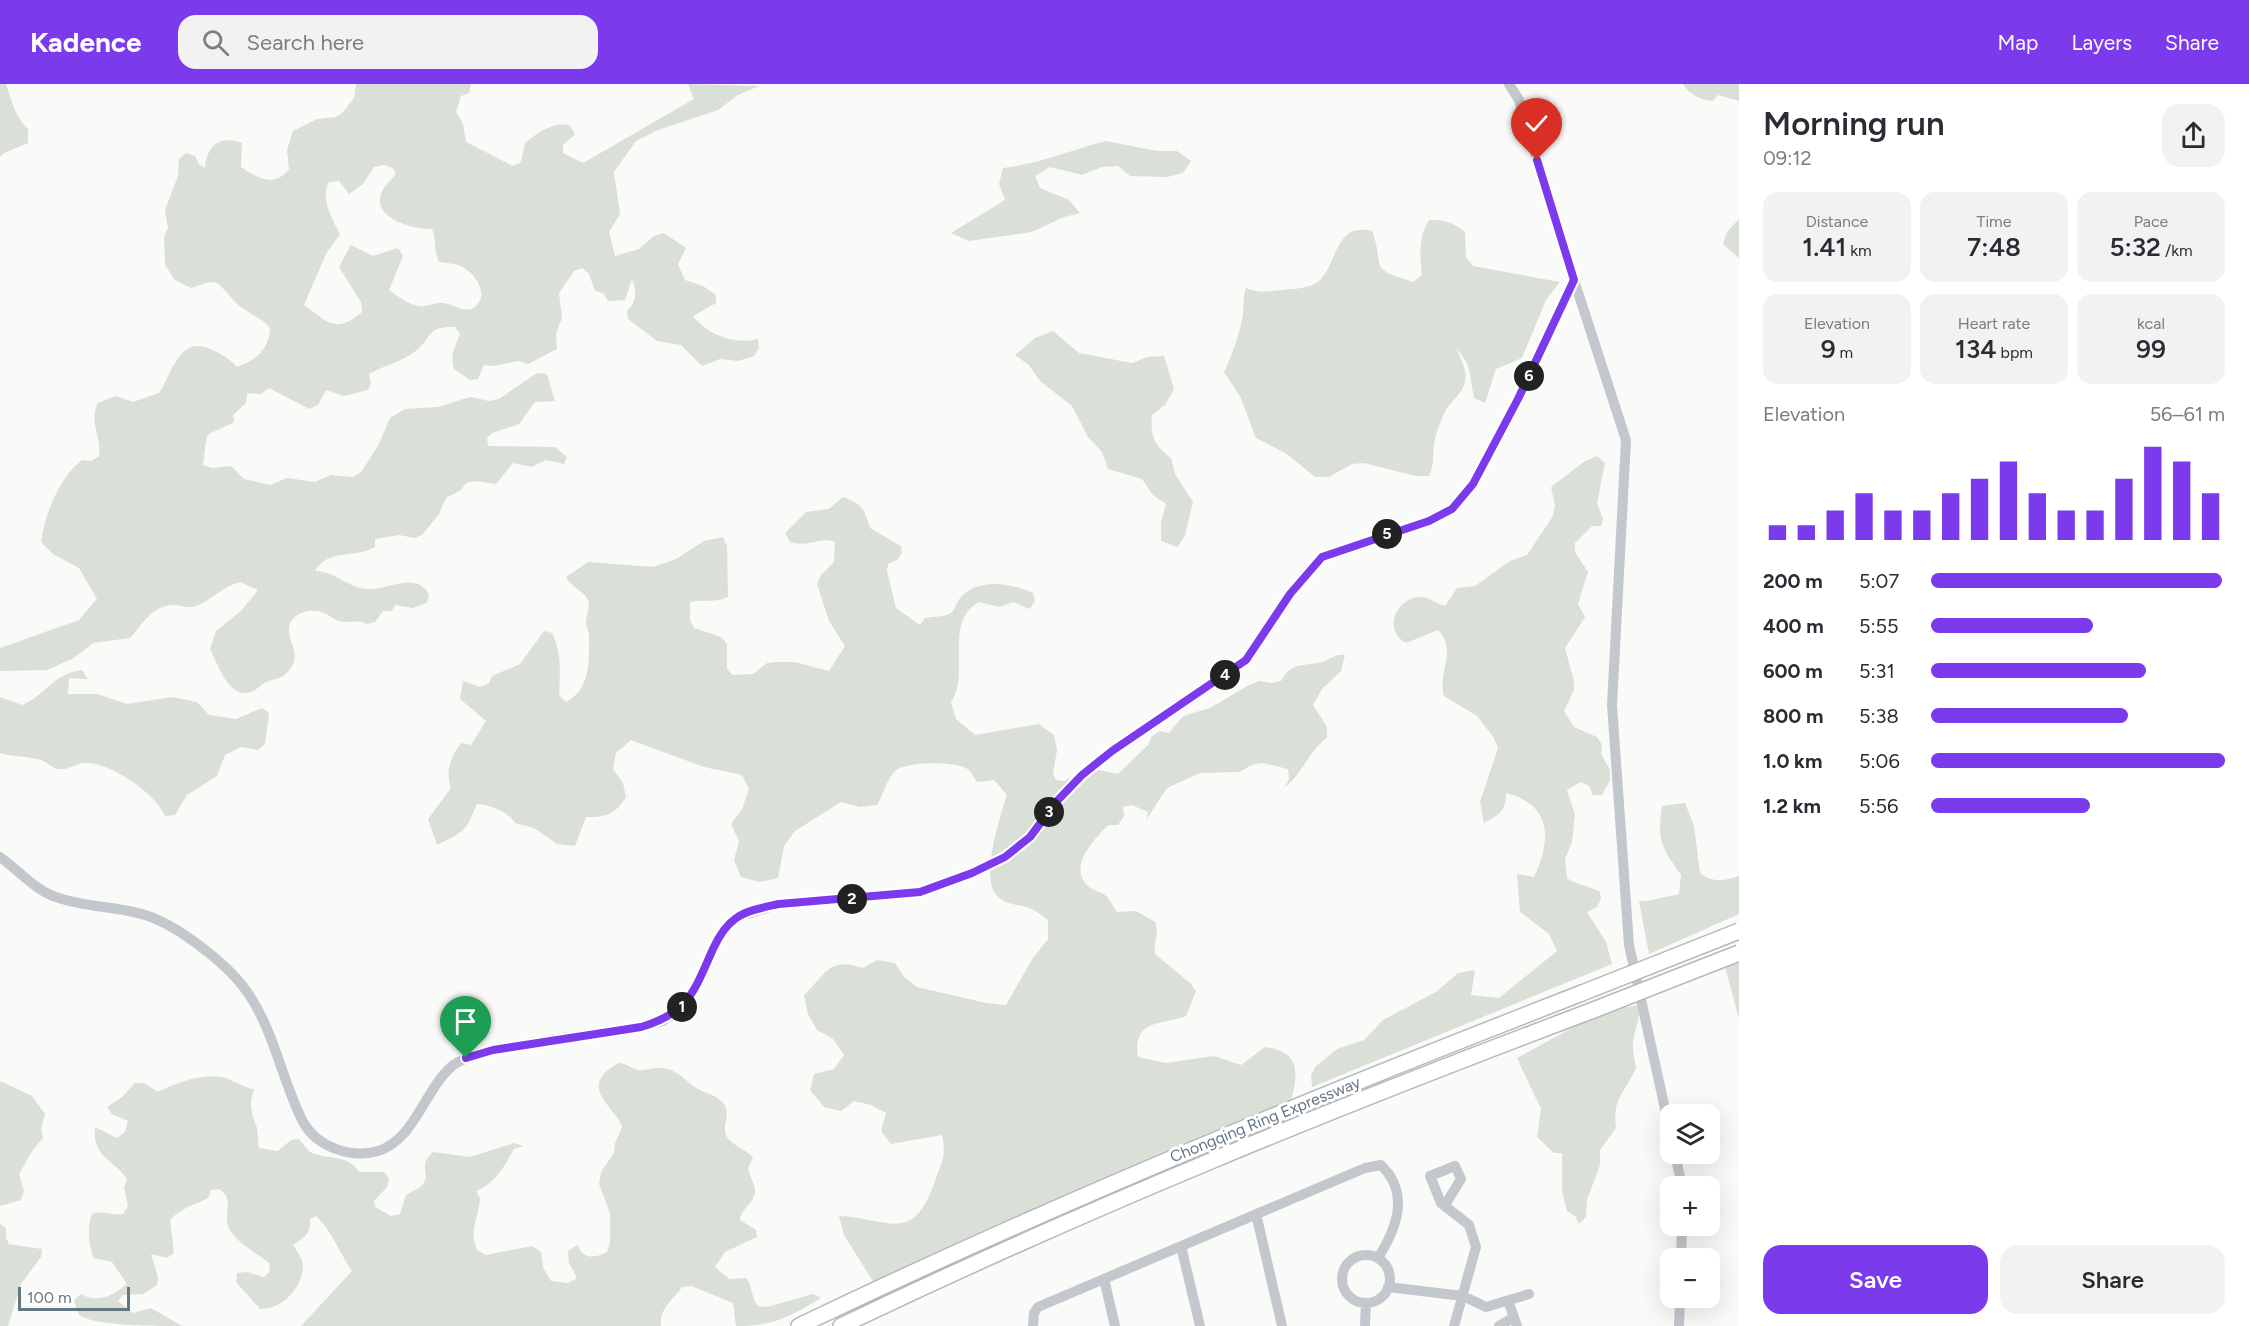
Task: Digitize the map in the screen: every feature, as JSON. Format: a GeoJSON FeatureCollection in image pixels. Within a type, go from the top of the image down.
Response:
{"type":"FeatureCollection","features":[{"type":"Feature","properties":{"kind":"highway","name":"Chongqing Ring Expressway"},"geometry":{"type":"LineString","coordinates":[[799,1326],[1033,1216],[1194,1147],[1739,931]]}},
{"type":"Feature","properties":{"kind":"highway","name":"Chongqing Ring Expressway"},"geometry":{"type":"LineString","coordinates":[[841,1326],[1039,1233],[1201,1163],[1357,1099],[1591,1011],[1739,952]]}},
{"type":"Feature","properties":{"kind":"street"},"geometry":{"type":"LineString","coordinates":[[1509,84],[1519,100],[1626,440],[1612,705],[1629,945],[1664,1104]]}},
{"type":"Feature","properties":{"kind":"street"},"geometry":{"type":"LineString","coordinates":[[0,857],[35,887],[58,898],[148,915],[197,943],[245,988],[261,1018],[304,1124],[327,1145],[351,1154],[378,1151],[400,1139],[451,1067],[466,1058],[493,1050],[629,1029],[663,1021],[680,1010],[694,991],[720,935],[735,918],[779,904],[920,892],[972,873],[1005,857],[1030,837],[1057,801],[1082,775],[1112,751],[1246,660],[1290,594],[1322,557],[1429,521],[1452,509],[1473,484],[1518,399],[1574,280]]}},
{"type":"Feature","properties":{"kind":"street"},"geometry":{"type":"LineString","coordinates":[[1033,1326],[1034,1313],[1038,1307],[1365,1168],[1381,1165],[1391,1175],[1396,1186],[1398,1206],[1395,1230],[1378,1258]]}},
{"type":"Feature","properties":{"kind":"street"},"geometry":{"type":"LineString","coordinates":[[1445,1205],[1469,1225],[1476,1247],[1454,1326]]}},
{"type":"Feature","properties":{"kind":"street"},"geometry":{"type":"LineString","coordinates":[[1256,1214],[1282,1326]]}},
{"type":"Feature","properties":{"kind":"street"},"geometry":{"type":"LineString","coordinates":[[1181,1246],[1200,1326]]}},
{"type":"Feature","properties":{"kind":"street"},"geometry":{"type":"LineString","coordinates":[[1358,1256],[1378,1258],[1387,1266],[1388,1287],[1384,1295],[1366,1304],[1352,1297],[1343,1283],[1344,1270],[1348,1262],[1358,1256]]}},
{"type":"Feature","properties":{"kind":"street"},"geometry":{"type":"LineString","coordinates":[[1104,1279],[1115,1326]]}},
{"type":"Feature","properties":{"kind":"street"},"geometry":{"type":"LineString","coordinates":[[1388,1287],[1463,1296],[1486,1307],[1529,1294]]}},
{"type":"Feature","properties":{"kind":"street"},"geometry":{"type":"LineString","coordinates":[[1499,1326],[1516,1322],[1509,1303]]}},
{"type":"Feature","properties":{"kind":"street"},"geometry":{"type":"LineString","coordinates":[[1365,1326],[1366,1304]]}},
{"type":"Feature","properties":{"kind":"street"},"geometry":{"type":"LineString","coordinates":[[1680,1308],[1680,1326]]}},
{"type":"Feature","properties":{"kind":"shaded area"},"geometry":{"type":"Polygon","coordinates":[[[0,84],[6,84],[17,114],[28,129],[28,143],[0,157],[0,84]]]}},
{"type":"Feature","properties":{"kind":"shaded area"},"geometry":{"type":"Polygon","coordinates":[[[356,84],[471,84],[469,93],[461,96],[456,112],[463,124],[466,142],[513,166],[521,162],[525,143],[552,126],[570,126],[575,134],[563,145],[563,153],[583,163],[694,99],[688,84],[759,86],[738,95],[718,110],[658,130],[636,141],[614,172],[620,214],[609,232],[615,256],[639,249],[654,236],[664,233],[686,248],[678,264],[685,280],[703,286],[716,295],[716,303],[693,316],[699,323],[722,337],[740,341],[758,339],[759,348],[754,356],[738,361],[720,359],[702,366],[681,345],[657,341],[628,319],[627,311],[633,304],[635,296],[632,279],[625,300],[608,301],[603,293],[595,291],[589,274],[582,268],[574,271],[559,293],[562,318],[556,333],[557,349],[528,364],[519,361],[493,366],[484,365],[478,379],[470,380],[454,369],[453,355],[460,334],[455,327],[446,327],[432,332],[412,354],[369,374],[371,383],[368,390],[344,396],[326,390],[318,405],[309,409],[269,388],[261,394],[247,393],[246,403],[233,415],[234,422],[208,435],[203,465],[212,468],[231,466],[244,479],[270,485],[287,478],[315,482],[331,475],[353,477],[361,472],[378,446],[390,418],[405,409],[438,407],[470,397],[489,401],[499,399],[537,373],[547,374],[555,401],[535,402],[519,424],[492,433],[487,438],[488,446],[555,447],[567,457],[564,464],[546,460],[532,467],[513,463],[496,484],[475,481],[466,483],[461,490],[446,498],[439,514],[423,534],[415,538],[399,535],[375,539],[375,547],[367,551],[334,556],[320,564],[315,571],[329,574],[361,588],[376,589],[401,583],[417,584],[429,594],[427,603],[412,608],[395,605],[392,611],[383,611],[375,622],[367,624],[336,620],[319,611],[302,613],[290,624],[289,635],[295,657],[289,671],[251,692],[236,691],[230,686],[210,649],[216,631],[241,611],[258,590],[240,582],[193,607],[173,605],[159,608],[130,638],[93,643],[74,658],[47,670],[0,671],[0,648],[79,620],[97,599],[79,568],[53,554],[41,542],[49,509],[60,486],[82,460],[91,461],[99,456],[94,416],[98,403],[116,396],[133,402],[159,393],[176,361],[188,348],[205,347],[230,360],[237,367],[256,357],[267,342],[270,328],[239,306],[218,283],[209,282],[191,288],[175,280],[165,265],[164,237],[168,228],[165,210],[178,176],[179,159],[186,153],[195,156],[199,164],[205,168],[209,153],[216,144],[227,140],[234,141],[242,143],[241,167],[266,180],[278,178],[289,169],[287,150],[293,131],[317,119],[336,117],[354,98],[356,84]],[[384,165],[374,167],[363,184],[349,194],[339,181],[329,182],[326,202],[340,234],[326,254],[304,305],[333,324],[345,323],[362,312],[361,302],[339,267],[351,245],[373,256],[398,248],[403,256],[389,290],[410,304],[426,306],[445,303],[468,310],[476,306],[480,300],[478,282],[468,271],[458,265],[439,262],[432,229],[401,223],[382,209],[381,194],[396,174],[393,168],[384,165]]]}},
{"type":"Feature","properties":{"kind":"shaded area"},"geometry":{"type":"Polygon","coordinates":[[[1683,84],[1739,84],[1739,101],[1718,95],[1713,101],[1704,99],[1692,94],[1683,84]]]}},
{"type":"Feature","properties":{"kind":"shaded area"},"geometry":{"type":"Polygon","coordinates":[[[1106,141],[1157,151],[1177,151],[1191,161],[1183,173],[1167,177],[1130,176],[1118,166],[1102,167],[1082,175],[1050,167],[1035,176],[1040,188],[1069,200],[1080,213],[1064,217],[1032,232],[969,241],[951,233],[1005,200],[999,184],[1003,168],[1042,160],[1106,141]]]}},
{"type":"Feature","properties":{"kind":"shaded area"},"geometry":{"type":"Polygon","coordinates":[[[1739,219],[1739,258],[1723,244],[1727,232],[1739,219]]]}},
{"type":"Feature","properties":{"kind":"shaded area"},"geometry":{"type":"Polygon","coordinates":[[[1429,220],[1448,222],[1465,232],[1466,257],[1473,266],[1560,282],[1546,300],[1522,358],[1496,369],[1485,403],[1474,398],[1468,365],[1456,349],[1462,360],[1465,381],[1441,421],[1435,440],[1429,476],[1415,476],[1364,463],[1352,464],[1329,477],[1315,477],[1287,454],[1256,438],[1240,396],[1224,372],[1241,325],[1246,288],[1255,291],[1269,291],[1302,288],[1315,284],[1325,273],[1344,238],[1350,232],[1360,230],[1372,231],[1383,269],[1413,282],[1422,275],[1421,240],[1429,220]]]}},
{"type":"Feature","properties":{"kind":"shaded area"},"geometry":{"type":"Polygon","coordinates":[[[1053,331],[1079,353],[1132,363],[1147,357],[1164,356],[1174,389],[1165,405],[1152,415],[1153,434],[1157,444],[1171,458],[1175,474],[1193,502],[1185,535],[1178,547],[1161,541],[1161,522],[1166,504],[1153,495],[1142,479],[1108,469],[1102,452],[1088,437],[1072,406],[1040,381],[1029,365],[1015,355],[1035,338],[1053,331]]]}},
{"type":"Feature","properties":{"kind":"shaded area"},"geometry":{"type":"Polygon","coordinates":[[[1597,456],[1605,463],[1597,503],[1603,519],[1601,526],[1592,526],[1575,543],[1575,552],[1588,572],[1578,604],[1585,617],[1565,648],[1574,681],[1574,690],[1564,711],[1574,727],[1597,737],[1602,745],[1601,754],[1610,770],[1610,780],[1602,795],[1593,795],[1589,786],[1581,782],[1567,790],[1575,815],[1572,842],[1565,859],[1567,878],[1600,892],[1601,899],[1597,907],[1587,912],[1606,942],[1612,964],[1312,1087],[1311,1075],[1315,1067],[1337,1049],[1364,1040],[1383,1020],[1436,992],[1458,973],[1475,970],[1471,995],[1499,998],[1557,951],[1549,934],[1520,912],[1517,874],[1534,877],[1540,863],[1545,837],[1540,815],[1533,806],[1506,793],[1505,805],[1501,812],[1484,823],[1480,802],[1498,748],[1494,738],[1477,716],[1444,696],[1443,679],[1447,654],[1444,638],[1438,630],[1406,643],[1395,630],[1394,622],[1400,607],[1413,598],[1422,597],[1445,606],[1457,588],[1475,586],[1510,561],[1527,555],[1553,516],[1555,505],[1551,487],[1585,461],[1597,456]]]}},
{"type":"Feature","properties":{"kind":"shaded area"},"geometry":{"type":"Polygon","coordinates":[[[843,497],[862,508],[870,528],[901,546],[902,553],[897,560],[888,564],[887,571],[896,608],[920,625],[925,618],[952,612],[960,598],[978,586],[1006,585],[1033,593],[1035,601],[1030,609],[1013,602],[999,607],[979,602],[968,611],[962,622],[959,677],[951,702],[956,719],[975,735],[1039,724],[1054,735],[1057,750],[1053,774],[1056,780],[1064,781],[1090,768],[1118,774],[1148,745],[1152,736],[1160,731],[1169,733],[1183,716],[1210,708],[1259,681],[1272,683],[1281,681],[1288,671],[1296,666],[1345,655],[1341,671],[1322,689],[1313,705],[1327,727],[1327,738],[1284,788],[1289,779],[1288,769],[1263,763],[1254,764],[1239,772],[1200,773],[1167,788],[1146,820],[1148,812],[1132,805],[1123,807],[1124,816],[1118,825],[1108,825],[1097,837],[1086,853],[1080,869],[1087,885],[1105,895],[1117,912],[1136,911],[1155,922],[1157,931],[1155,954],[1190,983],[1196,991],[1186,1016],[1159,1023],[1144,1030],[1137,1045],[1138,1057],[1166,1063],[1214,1056],[1241,1065],[1265,1047],[1277,1050],[1291,1059],[1294,1065],[1295,1081],[1291,1101],[874,1283],[844,1235],[839,1216],[896,1224],[917,1215],[926,1203],[941,1165],[944,1155],[942,1135],[891,1144],[881,1131],[886,1113],[871,1105],[854,1101],[841,1111],[824,1107],[810,1090],[814,1074],[834,1069],[844,1055],[833,1039],[817,1030],[808,1014],[804,995],[823,974],[835,966],[843,964],[863,968],[877,960],[895,963],[904,977],[917,987],[986,1003],[1006,1005],[1033,958],[1048,939],[1048,920],[1032,909],[1002,900],[993,889],[990,877],[993,848],[1007,795],[994,780],[977,782],[967,769],[951,764],[928,763],[899,768],[892,775],[877,805],[860,807],[841,802],[795,831],[784,846],[778,878],[760,882],[741,877],[734,860],[739,841],[731,824],[742,809],[749,789],[742,775],[704,767],[631,740],[616,753],[613,769],[623,783],[626,797],[618,808],[609,814],[586,817],[575,846],[557,844],[534,828],[515,823],[504,813],[482,804],[477,804],[463,830],[437,845],[428,819],[451,788],[449,770],[457,748],[461,743],[471,745],[486,721],[460,699],[463,681],[480,687],[489,683],[492,676],[520,664],[544,631],[552,633],[557,648],[560,663],[559,695],[566,702],[580,690],[588,664],[589,636],[586,623],[589,603],[566,577],[588,562],[653,567],[676,559],[704,541],[723,537],[727,546],[728,597],[719,600],[690,602],[690,620],[694,628],[721,637],[727,644],[727,669],[733,675],[753,674],[767,663],[776,662],[795,662],[829,671],[845,646],[829,621],[817,584],[821,575],[834,562],[835,542],[824,540],[809,543],[790,542],[785,533],[806,512],[829,509],[843,497]]]}},
{"type":"Feature","properties":{"kind":"shaded area"},"geometry":{"type":"Polygon","coordinates":[[[82,670],[88,679],[69,678],[68,694],[97,694],[127,704],[172,697],[197,702],[209,715],[236,719],[262,708],[269,713],[265,744],[258,750],[241,747],[225,755],[217,776],[187,795],[175,815],[165,816],[160,807],[142,789],[106,767],[84,763],[57,769],[41,760],[0,753],[0,697],[22,705],[56,680],[82,670]]]}},
{"type":"Feature","properties":{"kind":"shaded area"},"geometry":{"type":"Polygon","coordinates":[[[1685,803],[1694,826],[1700,873],[1719,880],[1739,876],[1739,914],[1649,954],[1639,901],[1679,894],[1681,875],[1665,850],[1660,828],[1662,806],[1685,803]]]}},
{"type":"Feature","properties":{"kind":"shaded area"},"geometry":{"type":"Polygon","coordinates":[[[1739,962],[1739,1019],[1725,967],[1739,962]]]}},
{"type":"Feature","properties":{"kind":"shaded area"},"geometry":{"type":"Polygon","coordinates":[[[1639,1005],[1633,1042],[1636,1068],[1618,1102],[1616,1128],[1600,1150],[1600,1165],[1587,1200],[1586,1217],[1579,1224],[1575,1216],[1567,1211],[1562,1191],[1562,1153],[1554,1153],[1537,1137],[1541,1109],[1517,1058],[1603,1011],[1639,1005]]]}},
{"type":"Feature","properties":{"kind":"shaded area"},"geometry":{"type":"Polygon","coordinates":[[[618,1063],[638,1070],[658,1068],[673,1071],[695,1087],[719,1099],[727,1112],[725,1127],[728,1139],[753,1158],[748,1168],[755,1188],[754,1195],[740,1220],[756,1230],[757,1237],[725,1252],[715,1267],[729,1279],[746,1278],[758,1306],[767,1307],[813,1294],[821,1298],[780,1319],[749,1326],[736,1326],[733,1303],[691,1286],[682,1287],[667,1305],[662,1314],[661,1326],[301,1326],[352,1271],[316,1216],[310,1219],[308,1232],[293,1245],[303,1263],[302,1274],[295,1290],[276,1306],[260,1309],[236,1282],[237,1273],[247,1272],[264,1277],[270,1271],[269,1263],[241,1243],[232,1233],[227,1222],[227,1197],[219,1189],[211,1190],[208,1198],[183,1209],[170,1220],[174,1253],[167,1258],[151,1254],[158,1277],[157,1285],[143,1294],[123,1295],[118,1301],[133,1313],[151,1308],[182,1326],[103,1322],[82,1317],[78,1312],[74,1300],[81,1294],[93,1298],[105,1297],[117,1292],[127,1284],[112,1262],[94,1258],[90,1248],[89,1230],[92,1214],[123,1214],[128,1206],[124,1188],[127,1179],[100,1151],[95,1137],[95,1127],[117,1138],[125,1132],[128,1121],[112,1114],[107,1107],[122,1097],[135,1083],[144,1083],[158,1092],[192,1079],[211,1076],[228,1079],[254,1090],[251,1109],[257,1128],[259,1148],[278,1151],[291,1140],[299,1139],[312,1153],[349,1162],[359,1172],[384,1172],[389,1178],[387,1187],[374,1201],[375,1207],[391,1216],[400,1214],[406,1195],[423,1184],[426,1176],[426,1161],[433,1152],[470,1157],[514,1143],[523,1146],[514,1149],[494,1179],[476,1191],[480,1198],[474,1229],[477,1250],[486,1255],[532,1246],[541,1252],[543,1267],[551,1281],[568,1283],[577,1278],[569,1263],[568,1251],[577,1245],[586,1255],[597,1256],[607,1252],[610,1243],[610,1213],[599,1184],[601,1172],[614,1153],[615,1143],[622,1127],[602,1096],[599,1083],[603,1074],[618,1063]]]}},
{"type":"Feature","properties":{"kind":"shaded area"},"geometry":{"type":"Polygon","coordinates":[[[0,1081],[32,1096],[45,1114],[41,1130],[43,1138],[32,1151],[19,1174],[24,1191],[21,1200],[0,1206],[0,1081]]]}},
{"type":"Feature","properties":{"kind":"shaded area"},"geometry":{"type":"Polygon","coordinates":[[[0,1224],[6,1228],[6,1238],[9,1244],[42,1249],[41,1257],[21,1284],[8,1326],[0,1326],[0,1224]]]}},
{"type":"Feature","properties":{"kind":"route"},"geometry":{"type":"LineString","coordinates":[[466,1058],[493,1050],[641,1027],[663,1021],[680,1010],[694,991],[720,935],[735,918],[758,909],[779,904],[883,897],[920,892],[972,873],[1005,857],[1030,837],[1057,801],[1082,775],[1112,751],[1246,660],[1290,594],[1322,557],[1357,543],[1429,521],[1452,509],[1473,484],[1518,399],[1574,280],[1537,160]]}}]}
